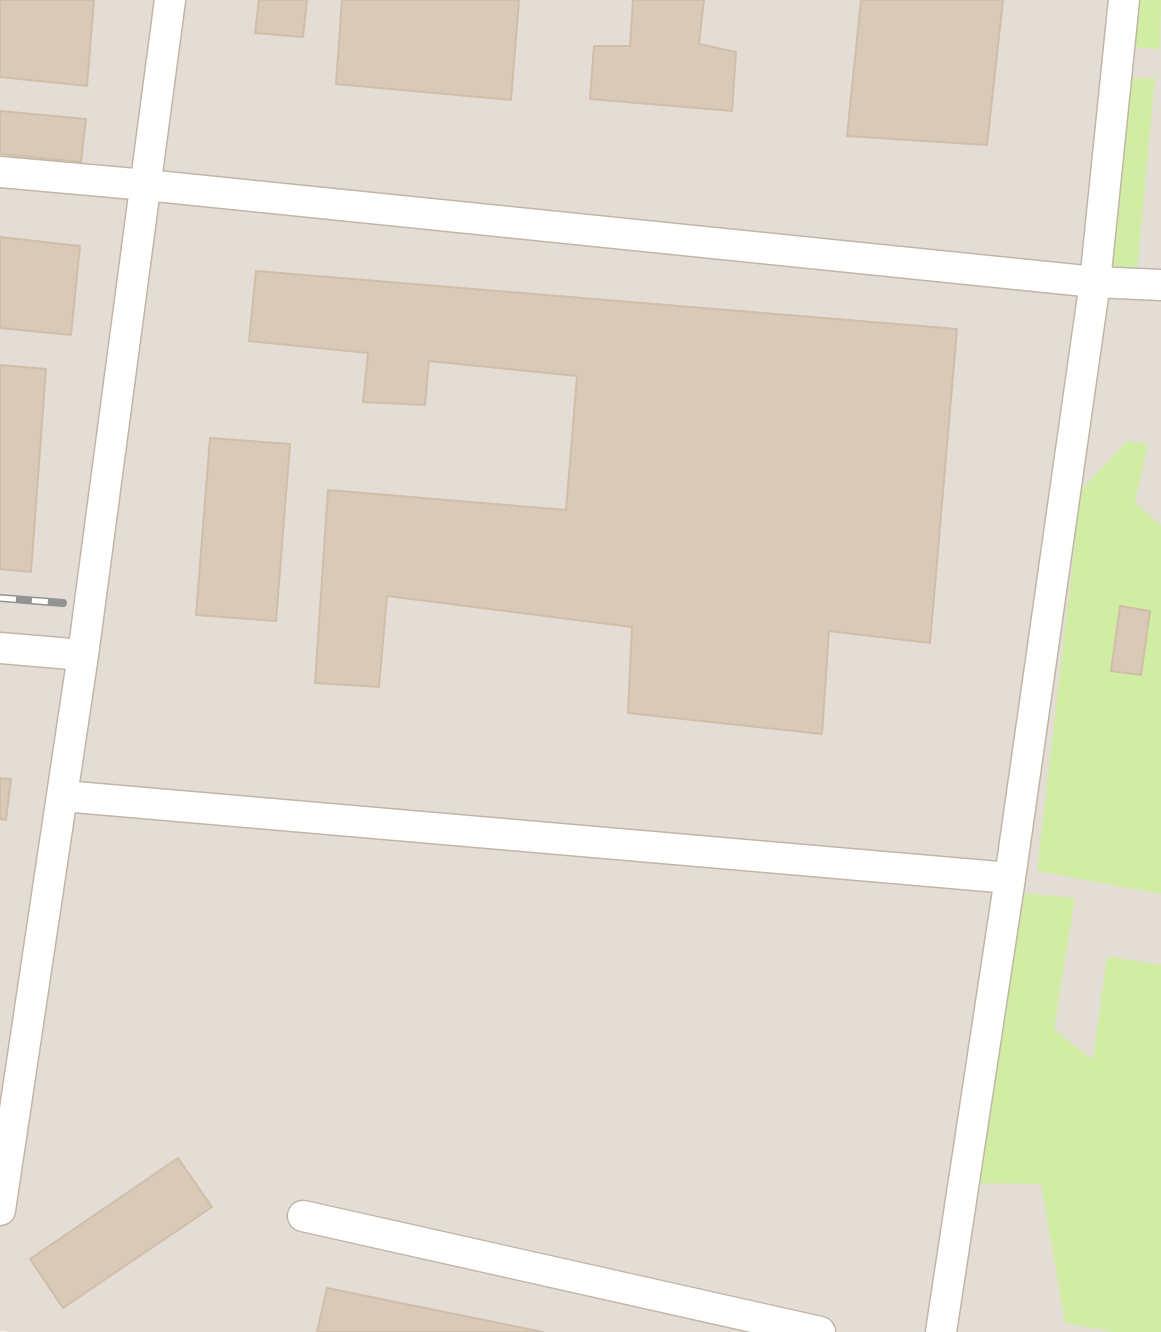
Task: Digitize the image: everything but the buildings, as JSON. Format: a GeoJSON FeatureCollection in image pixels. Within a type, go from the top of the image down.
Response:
{"type":"FeatureCollection","features":[{"type":"Feature","properties":{"kind":"lane"},"geometry":{"type":"LineString","coordinates":[[0,1210],[83,655],[170,0]]}},
{"type":"Feature","properties":{"kind":"lane"},"geometry":{"type":"LineString","coordinates":[[941,1332],[1010,878],[1095,282],[1125,0]]}},
{"type":"Feature","properties":{"kind":"lane"},"geometry":{"type":"LineString","coordinates":[[0,172],[1095,282],[1161,285]]}},
{"type":"Feature","properties":{"kind":"lane"},"geometry":{"type":"LineString","coordinates":[[0,648],[83,655]]}},
{"type":"Feature","properties":{"kind":"lane"},"geometry":{"type":"LineString","coordinates":[[63,796],[1010,878]]}},
{"type":"Feature","properties":{"kind":"lane"},"geometry":{"type":"LineString","coordinates":[[303,1216],[820,1332]]}},
{"type":"Feature","properties":{"kind":"shaded area"},"geometry":{"type":"Polygon","coordinates":[[[0,0],[1161,0],[1161,1332],[0,1330],[0,0]]]}},
{"type":"Feature","properties":{"kind":"green space"},"geometry":{"type":"Polygon","coordinates":[[[1136,0],[1161,0],[1160,49],[1131,47],[1136,0]]]}},
{"type":"Feature","properties":{"kind":"green space"},"geometry":{"type":"Polygon","coordinates":[[[1130,78],[1155,78],[1137,271],[1110,269],[1130,78]]]}},
{"type":"Feature","properties":{"kind":"green space"},"geometry":{"type":"Polygon","coordinates":[[[1127,441],[1148,444],[1135,502],[1161,526],[1161,894],[1037,871],[1081,490],[1127,441]]]}},
{"type":"Feature","properties":{"kind":"green space"},"geometry":{"type":"Polygon","coordinates":[[[1025,893],[1075,898],[1054,1029],[1093,1060],[1107,956],[1161,965],[1161,1332],[1114,1332],[1065,1323],[1041,1184],[975,1183],[1025,893]]]}},
{"type":"Feature","properties":{"kind":"railway"},"geometry":{"type":"LineString","coordinates":[[0,598],[63,603]]}}]}
